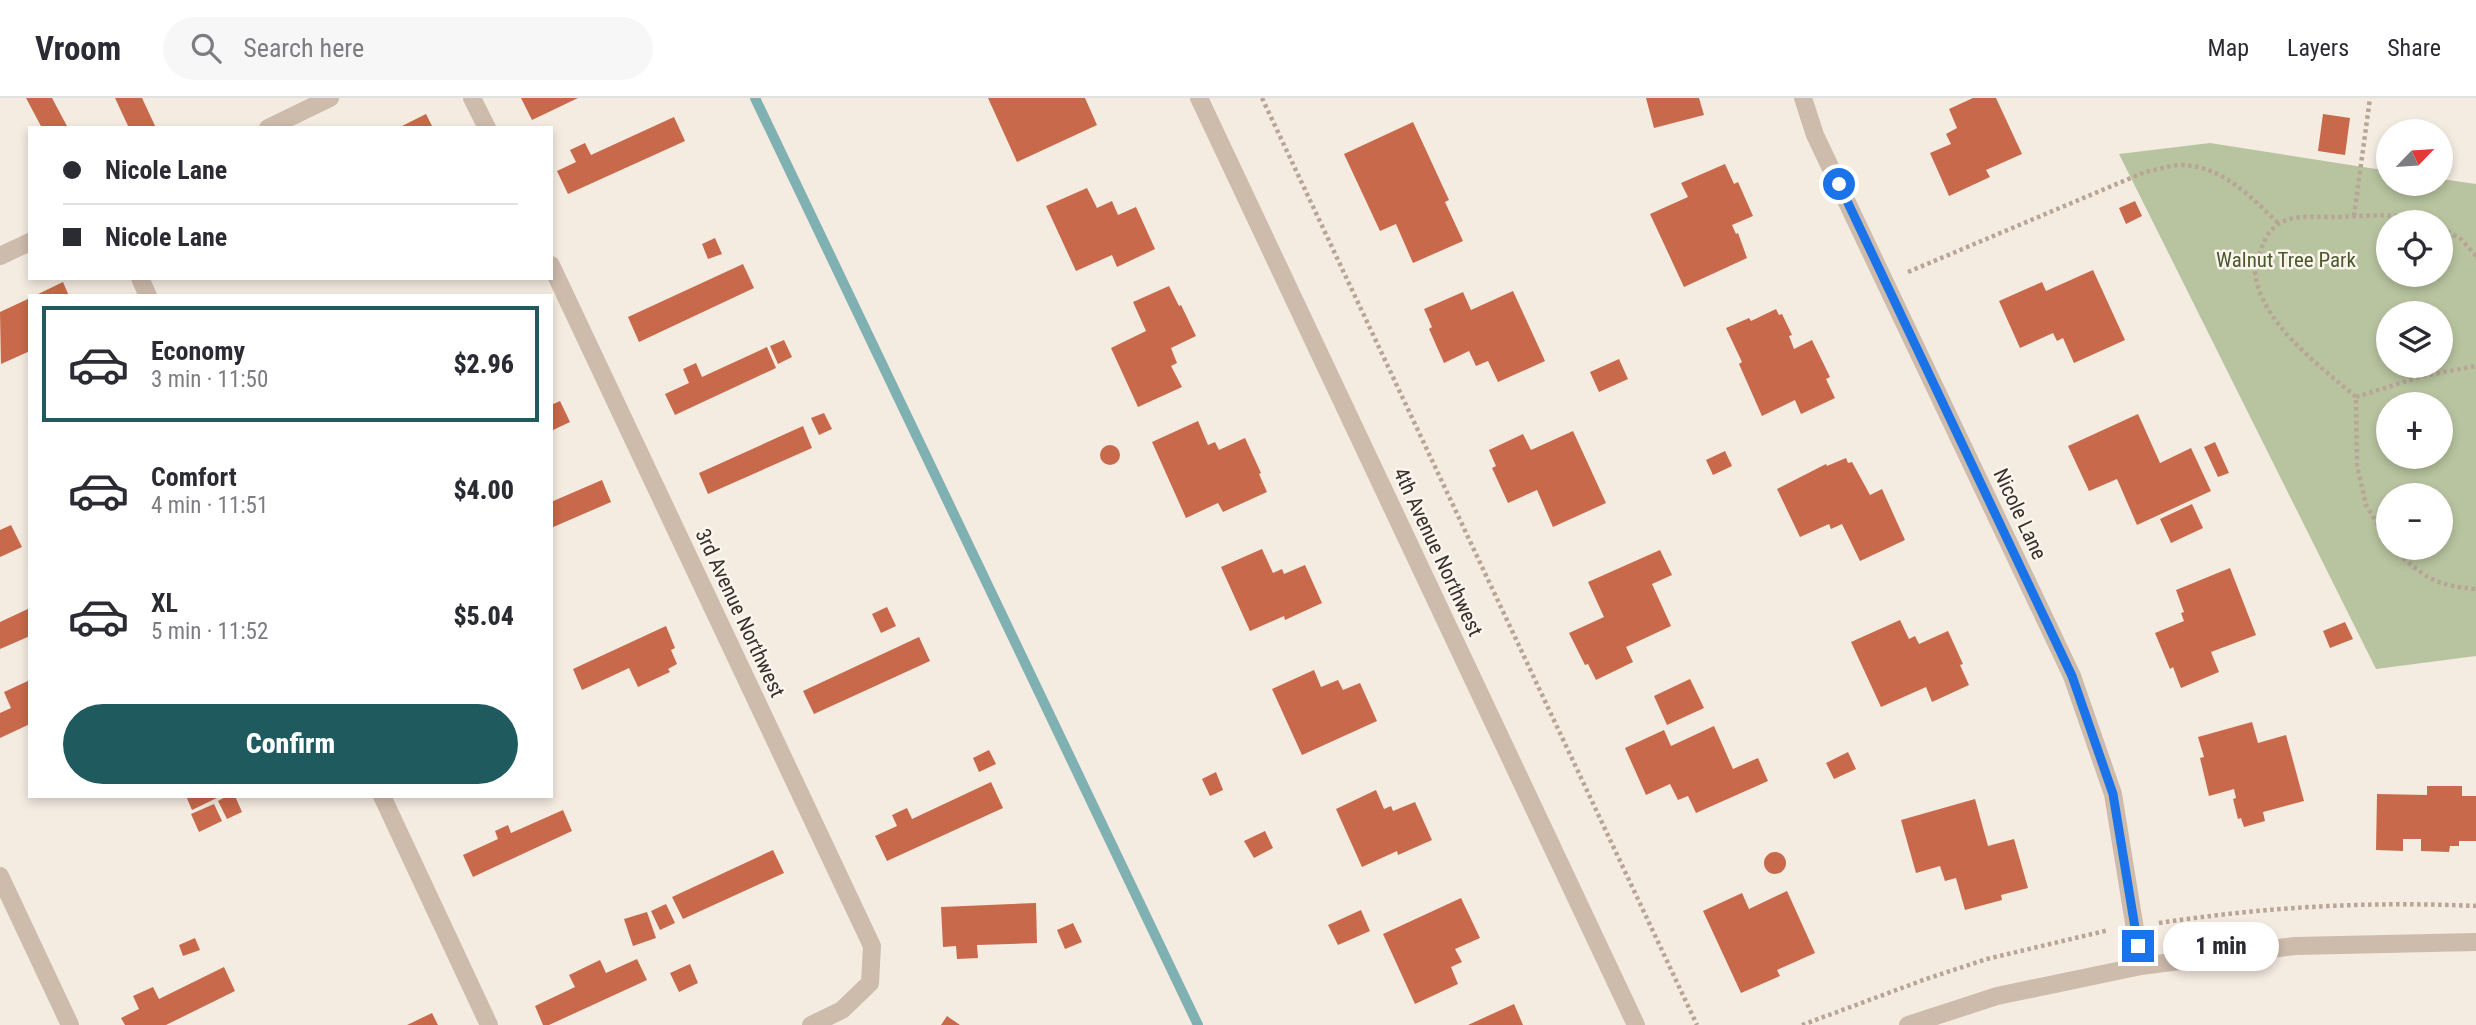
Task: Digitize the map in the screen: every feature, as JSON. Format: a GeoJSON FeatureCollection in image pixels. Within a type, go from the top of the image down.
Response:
{"type":"FeatureCollection","features":[{"type":"Feature","properties":{"kind":"street"},"geometry":{"type":"LineString","coordinates":[[272,126],[330,98]]}},
{"type":"Feature","properties":{"kind":"street"},"geometry":{"type":"LineString","coordinates":[[472,98],[485,126]]}},
{"type":"Feature","properties":{"kind":"street","name":"4th Avenue Northwest"},"geometry":{"type":"LineString","coordinates":[[1199,98],[1636,1025]]}},
{"type":"Feature","properties":{"kind":"street","name":"Nicole Lane"},"geometry":{"type":"LineString","coordinates":[[1803,98],[1815,135],[2072,676],[2113,794],[2141,967]]}},
{"type":"Feature","properties":{"kind":"street"},"geometry":{"type":"LineString","coordinates":[[0,256],[28,243]]}},
{"type":"Feature","properties":{"kind":"street","name":"3rd Avenue Northwest"},"geometry":{"type":"LineString","coordinates":[[553,269],[872,946],[870,983],[842,1010],[811,1025]]}},
{"type":"Feature","properties":{"kind":"street"},"geometry":{"type":"LineString","coordinates":[[383,798],[489,1025]]}},
{"type":"Feature","properties":{"kind":"street"},"geometry":{"type":"LineString","coordinates":[[0,876],[70,1025]]}},
{"type":"Feature","properties":{"kind":"street"},"geometry":{"type":"LineString","coordinates":[[1908,1025],[1997,996],[2141,967],[2295,946],[2476,942]]}},
{"type":"Feature","properties":{"kind":"path"},"geometry":{"type":"LineString","coordinates":[[1262,98],[1697,1025]]}},
{"type":"Feature","properties":{"kind":"path"},"geometry":{"type":"LineString","coordinates":[[2354,216],[2370,98]]}},
{"type":"Feature","properties":{"kind":"path"},"geometry":{"type":"LineString","coordinates":[[1885,282],[2145,172],[2179,165],[2212,172],[2233,183],[2243,189],[2277,222]]}},
{"type":"Feature","properties":{"kind":"path"},"geometry":{"type":"LineString","coordinates":[[2376,215],[2300,217],[2277,222],[2264,239],[2255,268],[2260,296],[2277,322],[2316,362],[2356,397],[2357,465],[2366,505],[2376,522]]}},
{"type":"Feature","properties":{"kind":"path"},"geometry":{"type":"LineString","coordinates":[[2453,235],[2461,239],[2476,256]]}},
{"type":"Feature","properties":{"kind":"path"},"geometry":{"type":"LineString","coordinates":[[2356,397],[2423,376],[2476,366]]}},
{"type":"Feature","properties":{"kind":"path"},"geometry":{"type":"LineString","coordinates":[[2405,560],[2418,573],[2449,587],[2476,589]]}},
{"type":"Feature","properties":{"kind":"green space","name":"Walnut Tree Park"},"geometry":{"type":"Polygon","coordinates":[[[2210,143],[2376,169],[2376,196],[2454,196],[2454,181],[2476,184],[2476,656],[2376,669],[2119,154],[2210,143]]]}},
{"type":"Feature","properties":{"kind":"building"},"geometry":{"type":"Polygon","coordinates":[[[26,98],[52,98],[67,126],[41,126],[26,98]]]}},
{"type":"Feature","properties":{"kind":"building"},"geometry":{"type":"Polygon","coordinates":[[[115,98],[142,98],[155,126],[128,126],[115,98]]]}},
{"type":"Feature","properties":{"kind":"building"},"geometry":{"type":"Polygon","coordinates":[[[521,98],[578,98],[532,120],[521,98]]]}},
{"type":"Feature","properties":{"kind":"building"},"geometry":{"type":"Polygon","coordinates":[[[988,98],[1085,98],[1097,125],[1017,162],[988,98]]]}},
{"type":"Feature","properties":{"kind":"building"},"geometry":{"type":"Polygon","coordinates":[[[1646,98],[1699,98],[1704,115],[1654,128],[1646,98]]]}},
{"type":"Feature","properties":{"kind":"building"},"geometry":{"type":"Polygon","coordinates":[[[1973,98],[1996,98],[2022,154],[1986,170],[1990,177],[1949,196],[1930,153],[1951,144],[1946,134],[1957,128],[1949,109],[1973,98]]]}},
{"type":"Feature","properties":{"kind":"building"},"geometry":{"type":"Polygon","coordinates":[[[426,114],[432,126],[402,126],[426,114]]]}},
{"type":"Feature","properties":{"kind":"building"},"geometry":{"type":"Polygon","coordinates":[[[2323,114],[2350,118],[2345,155],[2318,151],[2323,114]]]}},
{"type":"Feature","properties":{"kind":"building"},"geometry":{"type":"Polygon","coordinates":[[[674,117],[685,141],[568,194],[557,171],[576,162],[570,150],[585,143],[591,155],[674,117]]]}},
{"type":"Feature","properties":{"kind":"building"},"geometry":{"type":"Polygon","coordinates":[[[1413,122],[1449,200],[1445,202],[1463,241],[1413,263],[1396,224],[1380,231],[1344,154],[1413,122]]]}},
{"type":"Feature","properties":{"kind":"building"},"geometry":{"type":"Polygon","coordinates":[[[1725,164],[1734,184],[1738,182],[1753,216],[1732,225],[1736,234],[1738,233],[1747,258],[1684,287],[1650,214],[1688,197],[1681,183],[1725,164]]]}},
{"type":"Feature","properties":{"kind":"building"},"geometry":{"type":"Polygon","coordinates":[[[1087,188],[1097,208],[1112,201],[1118,215],[1136,207],[1155,249],[1117,267],[1112,255],[1076,271],[1046,206],[1087,188]]]}},
{"type":"Feature","properties":{"kind":"building"},"geometry":{"type":"Polygon","coordinates":[[[2135,201],[2142,216],[2126,224],[2119,208],[2135,201]]]}},
{"type":"Feature","properties":{"kind":"building"},"geometry":{"type":"Polygon","coordinates":[[[715,238],[722,254],[708,259],[702,244],[715,238]]]}},
{"type":"Feature","properties":{"kind":"building"},"geometry":{"type":"Polygon","coordinates":[[[743,264],[754,288],[639,342],[628,317],[743,264]]]}},
{"type":"Feature","properties":{"kind":"building"},"geometry":{"type":"Polygon","coordinates":[[[2093,270],[2125,340],[2074,363],[2063,338],[2057,341],[2053,333],[2020,348],[1999,301],[2042,282],[2046,291],[2093,270]]]}},
{"type":"Feature","properties":{"kind":"building"},"geometry":{"type":"Polygon","coordinates":[[[63,282],[68,294],[38,294],[63,282]]]}},
{"type":"Feature","properties":{"kind":"building"},"geometry":{"type":"Polygon","coordinates":[[[1169,286],[1196,336],[1171,348],[1177,363],[1171,366],[1182,387],[1138,407],[1111,348],[1146,331],[1133,302],[1169,286]]]}},
{"type":"Feature","properties":{"kind":"building"},"geometry":{"type":"Polygon","coordinates":[[[1513,291],[1545,361],[1498,382],[1488,361],[1476,366],[1469,351],[1444,363],[1429,329],[1432,327],[1424,309],[1463,292],[1471,310],[1513,291]]]}},
{"type":"Feature","properties":{"kind":"building"},"geometry":{"type":"Polygon","coordinates":[[[28,299],[28,352],[1,364],[0,312],[28,299]]]}},
{"type":"Feature","properties":{"kind":"building"},"geometry":{"type":"Polygon","coordinates":[[[1776,309],[1779,315],[1782,314],[1792,335],[1789,336],[1794,349],[1812,340],[1830,377],[1826,379],[1835,398],[1801,414],[1795,400],[1762,416],[1726,328],[1749,318],[1751,321],[1776,309]]]}},
{"type":"Feature","properties":{"kind":"building"},"geometry":{"type":"Polygon","coordinates":[[[784,340],[792,357],[778,364],[770,346],[784,340]]]}},
{"type":"Feature","properties":{"kind":"building"},"geometry":{"type":"Polygon","coordinates":[[[767,347],[776,368],[675,415],[665,394],[689,383],[683,369],[696,363],[702,377],[767,347]]]}},
{"type":"Feature","properties":{"kind":"building"},"geometry":{"type":"Polygon","coordinates":[[[1619,359],[1628,379],[1599,392],[1590,372],[1619,359]]]}},
{"type":"Feature","properties":{"kind":"building"},"geometry":{"type":"Polygon","coordinates":[[[560,401],[570,422],[553,430],[553,404],[560,401]]]}},
{"type":"Feature","properties":{"kind":"building"},"geometry":{"type":"Polygon","coordinates":[[[824,413],[832,429],[819,435],[811,418],[824,413]]]}},
{"type":"Feature","properties":{"kind":"building"},"geometry":{"type":"Polygon","coordinates":[[[2138,414],[2160,463],[2191,448],[2211,491],[2137,525],[2117,479],[2089,491],[2068,446],[2138,414]]]}},
{"type":"Feature","properties":{"kind":"building"},"geometry":{"type":"Polygon","coordinates":[[[1198,421],[1208,445],[1215,442],[1219,450],[1245,438],[1267,492],[1223,512],[1218,503],[1186,518],[1152,442],[1198,421]]]}},
{"type":"Feature","properties":{"kind":"building"},"geometry":{"type":"Polygon","coordinates":[[[803,426],[812,448],[708,494],[699,473],[803,426]]]}},
{"type":"Feature","properties":{"kind":"building"},"geometry":{"type":"Polygon","coordinates":[[[1573,431],[1606,503],[1553,527],[1537,490],[1508,503],[1492,468],[1496,466],[1489,450],[1523,434],[1531,450],[1573,431]]]}},
{"type":"Feature","properties":{"kind":"building"},"geometry":{"type":"Polygon","coordinates":[[[2215,442],[2229,473],[2218,477],[2204,447],[2215,442]]]}},
{"type":"Feature","properties":{"kind":"building"},"geometry":{"type":"Polygon","coordinates":[[[1110,445],[1117,448],[1120,455],[1117,462],[1110,465],[1103,462],[1100,455],[1103,448],[1110,445]]]}},
{"type":"Feature","properties":{"kind":"building"},"geometry":{"type":"Polygon","coordinates":[[[1725,451],[1732,466],[1713,475],[1706,460],[1725,451]]]}},
{"type":"Feature","properties":{"kind":"building"},"geometry":{"type":"Polygon","coordinates":[[[1846,458],[1848,463],[1852,462],[1870,495],[1882,489],[1905,540],[1860,561],[1842,524],[1831,529],[1829,524],[1800,537],[1777,489],[1826,464],[1827,466],[1846,458]]]}},
{"type":"Feature","properties":{"kind":"building"},"geometry":{"type":"Polygon","coordinates":[[[602,480],[611,502],[553,527],[553,501],[602,480]]]}},
{"type":"Feature","properties":{"kind":"building"},"geometry":{"type":"Polygon","coordinates":[[[2192,504],[2203,528],[2171,543],[2160,519],[2192,504]]]}},
{"type":"Feature","properties":{"kind":"building"},"geometry":{"type":"Polygon","coordinates":[[[11,525],[22,547],[0,557],[0,530],[11,525]]]}},
{"type":"Feature","properties":{"kind":"building"},"geometry":{"type":"Polygon","coordinates":[[[1262,549],[1273,573],[1282,569],[1284,574],[1305,565],[1322,603],[1285,620],[1284,616],[1250,631],[1221,567],[1262,549]]]}},
{"type":"Feature","properties":{"kind":"building"},"geometry":{"type":"Polygon","coordinates":[[[1660,550],[1672,575],[1652,584],[1671,626],[1626,647],[1633,662],[1596,680],[1569,633],[1604,617],[1588,582],[1660,550]]]}},
{"type":"Feature","properties":{"kind":"building"},"geometry":{"type":"Polygon","coordinates":[[[2230,568],[2256,635],[2211,652],[2219,672],[2181,688],[2155,633],[2184,621],[2181,613],[2184,612],[2176,590],[2230,568]]]}},
{"type":"Feature","properties":{"kind":"building"},"geometry":{"type":"Polygon","coordinates":[[[887,607],[896,626],[881,633],[872,614],[887,607]]]}},
{"type":"Feature","properties":{"kind":"building"},"geometry":{"type":"Polygon","coordinates":[[[28,609],[28,637],[0,649],[0,622],[28,609]]]}},
{"type":"Feature","properties":{"kind":"building"},"geometry":{"type":"Polygon","coordinates":[[[1900,620],[1909,639],[1915,636],[1919,644],[1948,631],[1969,685],[1932,702],[1926,687],[1881,707],[1851,642],[1900,620]]]}},
{"type":"Feature","properties":{"kind":"building"},"geometry":{"type":"Polygon","coordinates":[[[2345,622],[2353,639],[2330,648],[2323,631],[2345,622]]]}},
{"type":"Feature","properties":{"kind":"building"},"geometry":{"type":"Polygon","coordinates":[[[666,626],[675,648],[671,650],[677,664],[668,669],[670,672],[638,687],[629,668],[582,690],[573,669],[666,626]]]}},
{"type":"Feature","properties":{"kind":"building"},"geometry":{"type":"Polygon","coordinates":[[[919,637],[930,661],[814,714],[803,691],[919,637]]]}},
{"type":"Feature","properties":{"kind":"building"},"geometry":{"type":"Polygon","coordinates":[[[1314,670],[1321,687],[1338,680],[1343,690],[1360,683],[1377,721],[1302,755],[1272,689],[1314,670]]]}},
{"type":"Feature","properties":{"kind":"building"},"geometry":{"type":"Polygon","coordinates":[[[1690,679],[1704,708],[1667,725],[1654,696],[1690,679]]]}},
{"type":"Feature","properties":{"kind":"building"},"geometry":{"type":"Polygon","coordinates":[[[28,681],[28,725],[0,738],[0,713],[11,708],[4,692],[28,681]]]}},
{"type":"Feature","properties":{"kind":"building"},"geometry":{"type":"Polygon","coordinates":[[[2252,722],[2258,743],[2286,735],[2304,801],[2263,812],[2265,821],[2244,827],[2241,818],[2238,819],[2233,799],[2236,798],[2234,789],[2209,796],[2200,758],[2204,757],[2198,737],[2252,722]]]}},
{"type":"Feature","properties":{"kind":"building"},"geometry":{"type":"Polygon","coordinates":[[[1714,726],[1733,769],[1758,758],[1768,781],[1696,813],[1688,796],[1678,800],[1670,784],[1646,795],[1625,748],[1664,730],[1671,746],[1714,726]]]}},
{"type":"Feature","properties":{"kind":"building"},"geometry":{"type":"Polygon","coordinates":[[[989,750],[996,764],[979,772],[973,758],[989,750]]]}},
{"type":"Feature","properties":{"kind":"building"},"geometry":{"type":"Polygon","coordinates":[[[1848,752],[1856,769],[1834,779],[1826,763],[1848,752]]]}},
{"type":"Feature","properties":{"kind":"building"},"geometry":{"type":"Polygon","coordinates":[[[1216,772],[1223,790],[1210,796],[1202,779],[1216,772]]]}},
{"type":"Feature","properties":{"kind":"building"},"geometry":{"type":"Polygon","coordinates":[[[991,782],[1003,808],[887,861],[875,836],[897,826],[892,815],[907,808],[912,819],[991,782]]]}},
{"type":"Feature","properties":{"kind":"building"},"geometry":{"type":"Polygon","coordinates":[[[2427,786],[2462,786],[2462,796],[2476,796],[2476,841],[2459,841],[2459,846],[2450,846],[2449,852],[2421,851],[2421,839],[2403,839],[2403,851],[2376,850],[2377,794],[2427,795],[2427,786]]]}},
{"type":"Feature","properties":{"kind":"building"},"geometry":{"type":"Polygon","coordinates":[[[1376,790],[1384,809],[1391,806],[1393,811],[1415,802],[1432,840],[1398,855],[1397,851],[1362,867],[1336,809],[1376,790]]]}},
{"type":"Feature","properties":{"kind":"building"},"geometry":{"type":"Polygon","coordinates":[[[187,798],[217,798],[192,810],[187,798]]]}},
{"type":"Feature","properties":{"kind":"building"},"geometry":{"type":"Polygon","coordinates":[[[236,798],[242,812],[227,819],[218,801],[236,798]]]}},
{"type":"Feature","properties":{"kind":"building"},"geometry":{"type":"Polygon","coordinates":[[[1975,799],[1988,846],[2014,839],[2028,888],[2001,895],[2002,900],[1965,910],[1956,878],[1945,881],[1940,866],[1916,873],[1901,820],[1975,799]]]}},
{"type":"Feature","properties":{"kind":"building"},"geometry":{"type":"Polygon","coordinates":[[[214,804],[222,821],[199,832],[191,814],[214,804]]]}},
{"type":"Feature","properties":{"kind":"building"},"geometry":{"type":"Polygon","coordinates":[[[563,810],[572,831],[473,877],[463,855],[498,839],[495,831],[508,825],[511,833],[563,810]]]}},
{"type":"Feature","properties":{"kind":"building"},"geometry":{"type":"Polygon","coordinates":[[[1265,831],[1273,848],[1254,858],[1244,841],[1265,831]]]}},
{"type":"Feature","properties":{"kind":"building"},"geometry":{"type":"Polygon","coordinates":[[[773,850],[784,873],[683,919],[672,897],[773,850]]]}},
{"type":"Feature","properties":{"kind":"building"},"geometry":{"type":"Polygon","coordinates":[[[1771,852],[1779,852],[1786,859],[1786,867],[1779,874],[1771,874],[1764,867],[1764,859],[1771,852]]]}},
{"type":"Feature","properties":{"kind":"building"},"geometry":{"type":"Polygon","coordinates":[[[1787,891],[1815,953],[1777,970],[1780,976],[1741,993],[1703,911],[1742,893],[1749,909],[1787,891]]]}},
{"type":"Feature","properties":{"kind":"building"},"geometry":{"type":"Polygon","coordinates":[[[1461,898],[1480,938],[1455,949],[1462,962],[1451,967],[1458,984],[1415,1004],[1383,934],[1461,898]]]}},
{"type":"Feature","properties":{"kind":"building"},"geometry":{"type":"Polygon","coordinates":[[[1036,903],[1037,943],[977,945],[978,958],[957,959],[956,946],[943,947],[941,907],[1036,903]]]}},
{"type":"Feature","properties":{"kind":"building"},"geometry":{"type":"Polygon","coordinates":[[[666,904],[675,923],[660,930],[651,911],[666,904]]]}},
{"type":"Feature","properties":{"kind":"building"},"geometry":{"type":"Polygon","coordinates":[[[1361,910],[1370,931],[1338,945],[1328,925],[1361,910]]]}},
{"type":"Feature","properties":{"kind":"building"},"geometry":{"type":"Polygon","coordinates":[[[647,912],[656,938],[633,946],[624,919],[647,912]]]}},
{"type":"Feature","properties":{"kind":"building"},"geometry":{"type":"Polygon","coordinates":[[[1073,923],[1082,942],[1065,949],[1057,930],[1073,923]]]}},
{"type":"Feature","properties":{"kind":"building"},"geometry":{"type":"Polygon","coordinates":[[[195,938],[200,950],[183,956],[179,945],[195,938]]]}},
{"type":"Feature","properties":{"kind":"building"},"geometry":{"type":"Polygon","coordinates":[[[637,959],[647,980],[549,1025],[543,1025],[535,1006],[575,987],[569,975],[600,960],[606,973],[637,959]]]}},
{"type":"Feature","properties":{"kind":"building"},"geometry":{"type":"Polygon","coordinates":[[[690,964],[698,983],[679,992],[670,973],[690,964]]]}},
{"type":"Feature","properties":{"kind":"building"},"geometry":{"type":"Polygon","coordinates":[[[224,967],[235,991],[166,1025],[125,1025],[121,1018],[139,1009],[133,996],[153,987],[159,999],[224,967]]]}},
{"type":"Feature","properties":{"kind":"building"},"geometry":{"type":"Polygon","coordinates":[[[1514,1004],[1523,1025],[1468,1025],[1514,1004]]]}},
{"type":"Feature","properties":{"kind":"building"},"geometry":{"type":"Polygon","coordinates":[[[432,1013],[438,1025],[407,1025],[432,1013]]]}},
{"type":"Feature","properties":{"kind":"building"},"geometry":{"type":"Polygon","coordinates":[[[947,1016],[960,1025],[941,1025],[947,1016]]]}},
{"type":"Feature","properties":{"kind":"waterway"},"geometry":{"type":"LineString","coordinates":[[755,98],[1198,1025]]}},
{"type":"Feature","properties":{"kind":"route"},"geometry":{"type":"LineString","coordinates":[[1839,184],[2072,676],[2113,794],[2138,946]]}}]}
